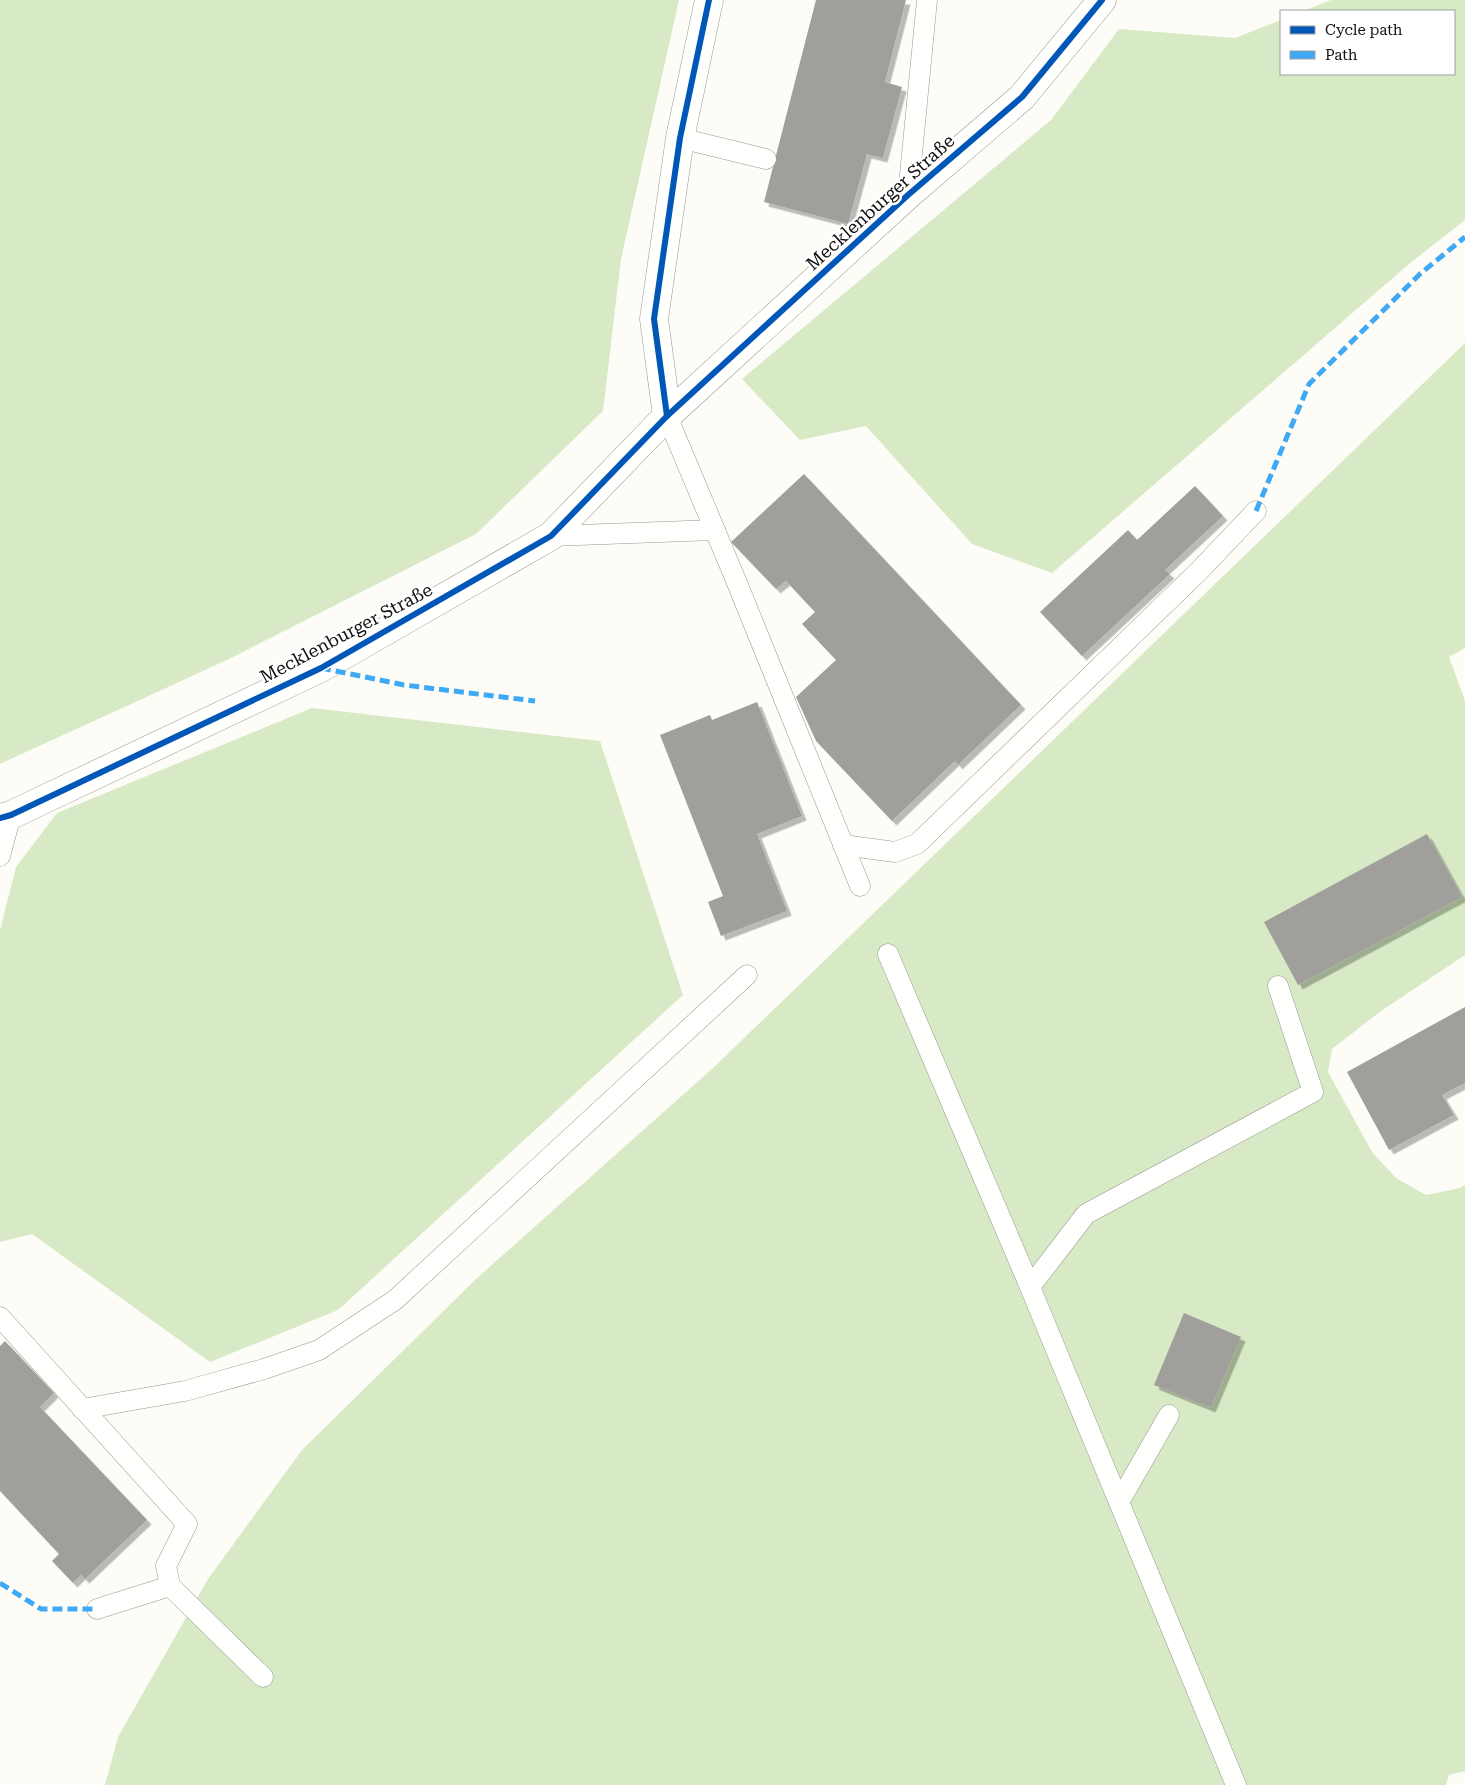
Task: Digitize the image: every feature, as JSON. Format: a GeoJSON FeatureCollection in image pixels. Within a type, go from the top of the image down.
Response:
{"type":"FeatureCollection","features":[{"type":"Feature","properties":{"kind":"street"},"geometry":{"type":"LineString","coordinates":[[667,416],[654,319],[680,138],[709,0]]}},
{"type":"Feature","properties":{"kind":"street","name":"Mecklenburger Straße"},"geometry":{"type":"LineString","coordinates":[[6,817],[320,668],[551,536],[667,416],[908,195],[1022,97],[1102,0]]}},
{"type":"Feature","properties":{"kind":"lane"},"geometry":{"type":"LineString","coordinates":[[908,195],[927,0]]}},
{"type":"Feature","properties":{"kind":"lane"},"geometry":{"type":"LineString","coordinates":[[680,138],[766,159]]}},
{"type":"Feature","properties":{"kind":"lane"},"geometry":{"type":"LineString","coordinates":[[667,416],[860,886]]}},
{"type":"Feature","properties":{"kind":"lane"},"geometry":{"type":"LineString","coordinates":[[843,845],[895,852],[917,844],[1200,570],[1256,511]]}},
{"type":"Feature","properties":{"kind":"lane"},"geometry":{"type":"LineString","coordinates":[[551,536],[715,530]]}},
{"type":"Feature","properties":{"kind":"lane"},"geometry":{"type":"LineString","coordinates":[[0,856],[6,817]]}},
{"type":"Feature","properties":{"kind":"lane"},"geometry":{"type":"LineString","coordinates":[[888,954],[1030,1288],[1236,1785]]}},
{"type":"Feature","properties":{"kind":"lane"},"geometry":{"type":"LineString","coordinates":[[82,1408],[185,1391],[264,1369],[318,1350],[388,1305],[746,975]]}},
{"type":"Feature","properties":{"kind":"lane"},"geometry":{"type":"LineString","coordinates":[[1030,1288],[1086,1214],[1313,1092],[1278,986]]}},
{"type":"Feature","properties":{"kind":"lane"},"geometry":{"type":"LineString","coordinates":[[0,1317],[187,1524],[166,1566],[170,1586],[263,1677]]}},
{"type":"Feature","properties":{"kind":"lane"},"geometry":{"type":"LineString","coordinates":[[1119,1502],[1169,1415]]}},
{"type":"Feature","properties":{"kind":"lane"},"geometry":{"type":"LineString","coordinates":[[97,1610],[170,1586]]}},
{"type":"Feature","properties":{"kind":"green space"},"geometry":{"type":"Polygon","coordinates":[[[0,0],[679,0],[621,259],[603,411],[476,534],[227,660],[0,764],[0,0]]]}},
{"type":"Feature","properties":{"kind":"green space"},"geometry":{"type":"Polygon","coordinates":[[[1331,0],[1465,0],[1465,220],[1409,264],[1052,573],[972,544],[866,426],[800,440],[742,379],[1051,120],[1119,29],[1235,38],[1280,20],[1280,75],[1455,75],[1455,10],[1306,10],[1331,0]]]}},
{"type":"Feature","properties":{"kind":"green space"},"geometry":{"type":"Polygon","coordinates":[[[1465,343],[1465,648],[1449,657],[1465,701],[1465,955],[1381,1011],[1332,1049],[1328,1072],[1372,1152],[1396,1178],[1426,1195],[1460,1188],[1465,1185],[1465,1771],[1449,1775],[1446,1785],[105,1785],[118,1737],[208,1579],[302,1450],[476,1279],[713,1068],[1465,343]]]}},
{"type":"Feature","properties":{"kind":"green space"},"geometry":{"type":"Polygon","coordinates":[[[312,708],[600,741],[683,995],[338,1310],[210,1362],[32,1234],[0,1242],[0,930],[16,867],[57,813],[312,708]]]}},
{"type":"Feature","properties":{"kind":"building"},"geometry":{"type":"Polygon","coordinates":[[[816,0],[906,0],[885,82],[902,87],[883,158],[867,154],[848,224],[764,202],[816,0]]]}},
{"type":"Feature","properties":{"kind":"building"},"geometry":{"type":"Polygon","coordinates":[[[804,474],[1021,705],[958,765],[955,761],[892,821],[816,741],[796,697],[836,660],[802,624],[815,612],[786,581],[776,589],[731,542],[804,474]]]}},
{"type":"Feature","properties":{"kind":"building"},"geometry":{"type":"Polygon","coordinates":[[[1195,486],[1223,516],[1165,570],[1170,574],[1082,656],[1040,612],[1128,530],[1137,540],[1195,486]]]}},
{"type":"Feature","properties":{"kind":"building"},"geometry":{"type":"Polygon","coordinates":[[[757,702],[802,816],[757,834],[787,911],[721,936],[708,902],[723,896],[660,735],[710,715],[712,720],[757,702]]]}},
{"type":"Feature","properties":{"kind":"building"},"geometry":{"type":"Polygon","coordinates":[[[1427,834],[1462,897],[1298,985],[1264,922],[1427,834]]]}},
{"type":"Feature","properties":{"kind":"building"},"geometry":{"type":"Polygon","coordinates":[[[1465,1007],[1465,1083],[1442,1095],[1454,1115],[1389,1150],[1347,1072],[1465,1007]]]}},
{"type":"Feature","properties":{"kind":"building"},"geometry":{"type":"Polygon","coordinates":[[[1184,1313],[1241,1337],[1211,1408],[1154,1385],[1184,1313]]]}},
{"type":"Feature","properties":{"kind":"building"},"geometry":{"type":"Polygon","coordinates":[[[5,1341],[54,1393],[40,1407],[147,1520],[85,1579],[81,1575],[73,1583],[52,1561],[59,1554],[0,1491],[0,1346],[5,1341]]]}},
{"type":"Feature","properties":{"kind":"marked path"},"geometry":{"type":"LineString","coordinates":[[1256,511],[1309,384],[1420,274],[1465,237]]}},
{"type":"Feature","properties":{"kind":"marked path"},"geometry":{"type":"LineString","coordinates":[[321,668],[404,685],[535,701]]}},
{"type":"Feature","properties":{"kind":"marked path"},"geometry":{"type":"LineString","coordinates":[[0,1583],[41,1609],[97,1609]]}},
{"type":"Feature","properties":{"kind":"cycle path"},"geometry":{"type":"LineString","coordinates":[[0,818],[11,815],[321,668],[551,536],[667,416],[654,319],[680,138],[709,0]]}},
{"type":"Feature","properties":{"kind":"cycle path"},"geometry":{"type":"LineString","coordinates":[[667,416],[908,195],[1022,97],[1102,0]]}}]}
